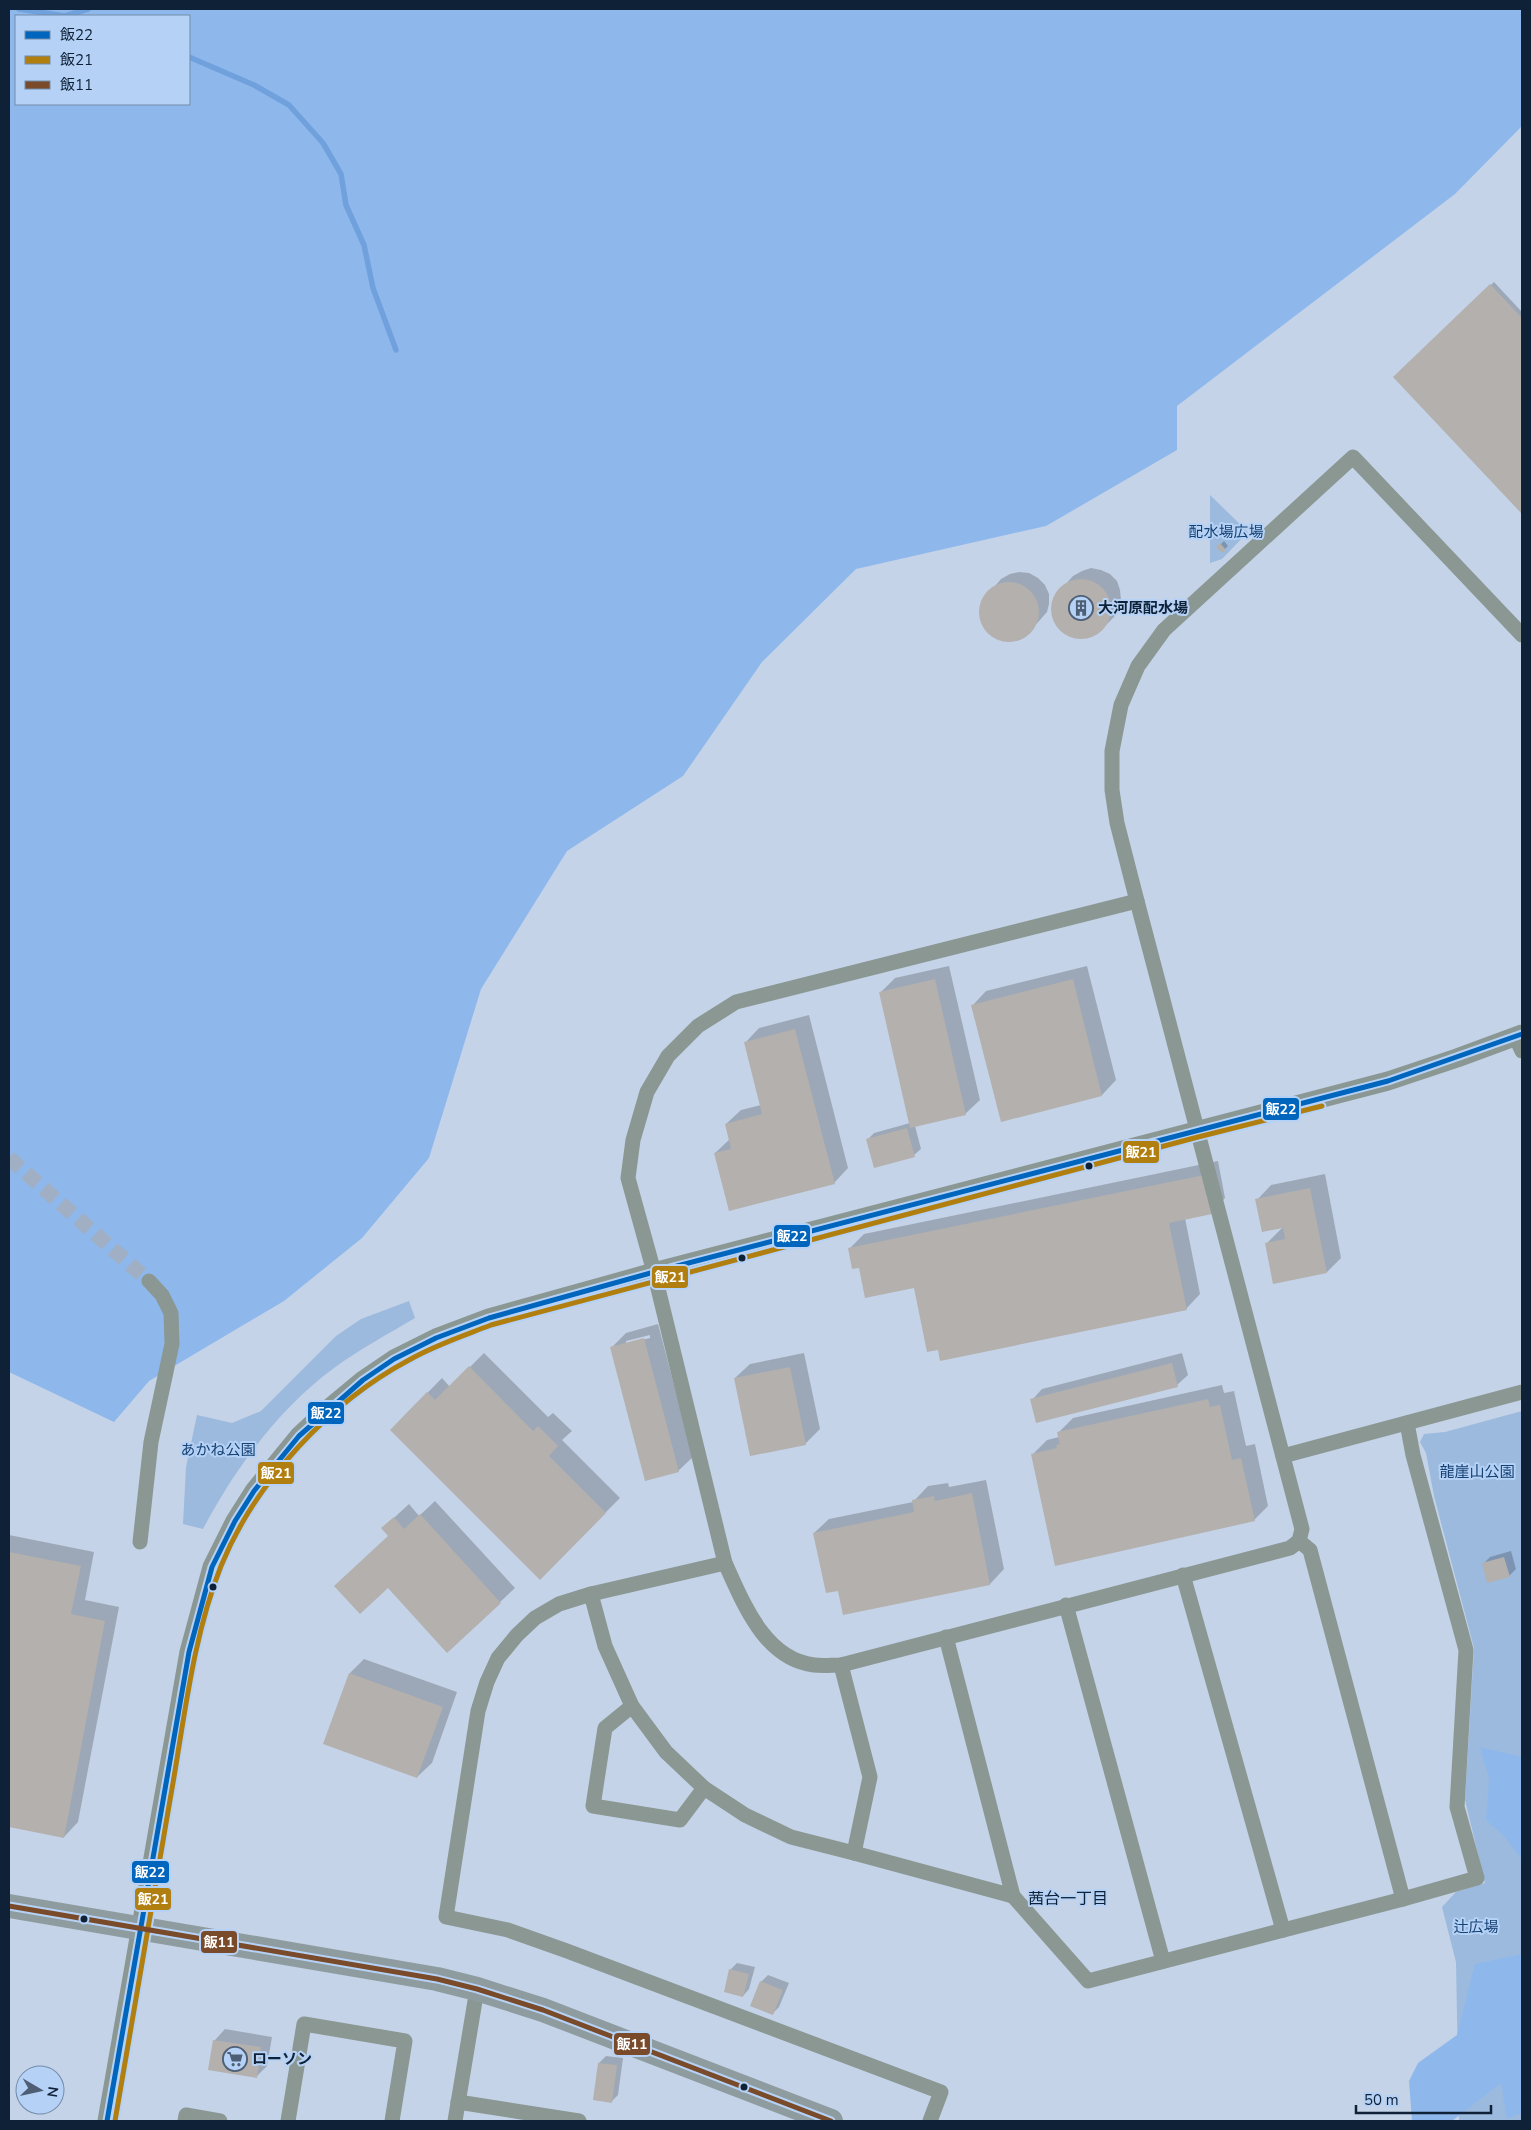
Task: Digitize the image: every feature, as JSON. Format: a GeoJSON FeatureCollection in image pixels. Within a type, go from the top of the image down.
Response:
{"type":"FeatureCollection","features":[{"type":"Feature","properties":{"kind":"main road"},"geometry":{"type":"LineString","coordinates":[[9,1906],[437,1979],[477,1989],[543,2010],[831,2121]]}},
{"type":"Feature","properties":{"kind":"street"},"geometry":{"type":"LineString","coordinates":[[1136,901],[736,1002],[698,1026],[668,1056],[647,1092],[632,1140],[628,1178],[654,1272],[725,1563],[743,1603],[763,1635],[786,1655],[813,1665],[841,1665],[1290,1548],[1299,1541],[1302,1529],[1117,824],[1112,790],[1112,751],[1121,705],[1138,666],[1164,630],[1354,457],[1522,635]]}},
{"type":"Feature","properties":{"kind":"street"},"geometry":{"type":"LineString","coordinates":[[107,2121],[189,1652],[212,1567],[235,1521],[254,1491],[275,1464],[299,1436],[363,1380],[394,1359],[436,1338],[489,1318],[654,1272],[1388,1081],[1520,1041]]}},
{"type":"Feature","properties":{"kind":"street"},"geometry":{"type":"LineString","coordinates":[[140,1542],[151,1442],[172,1344],[171,1313],[162,1295],[149,1282]]}},
{"type":"Feature","properties":{"kind":"street"},"geometry":{"type":"LineString","coordinates":[[1283,1456],[1522,1392]]}},
{"type":"Feature","properties":{"kind":"street"},"geometry":{"type":"LineString","coordinates":[[946,1637],[1012,1896],[1088,1981],[1477,1878],[1457,1807],[1466,1650],[1413,1455],[1407,1423]]}},
{"type":"Feature","properties":{"kind":"street"},"geometry":{"type":"LineString","coordinates":[[1299,1541],[1310,1550],[1403,1899]]}},
{"type":"Feature","properties":{"kind":"street"},"geometry":{"type":"LineString","coordinates":[[725,1563],[591,1594],[559,1604],[536,1618],[517,1635],[498,1658],[487,1682],[478,1711],[446,1917],[508,1930],[941,2092],[930,2121]]}},
{"type":"Feature","properties":{"kind":"street"},"geometry":{"type":"LineString","coordinates":[[1183,1575],[1283,1930]]}},
{"type":"Feature","properties":{"kind":"street"},"geometry":{"type":"LineString","coordinates":[[591,1594],[605,1646],[632,1706],[666,1752],[704,1788],[745,1815],[791,1837],[1012,1896]]}},
{"type":"Feature","properties":{"kind":"street"},"geometry":{"type":"LineString","coordinates":[[1066,1605],[1163,1961]]}},
{"type":"Feature","properties":{"kind":"street"},"geometry":{"type":"LineString","coordinates":[[841,1665],[870,1777],[854,1853]]}},
{"type":"Feature","properties":{"kind":"street"},"geometry":{"type":"LineString","coordinates":[[632,1706],[605,1728],[594,1806],[680,1820],[704,1788]]}},
{"type":"Feature","properties":{"kind":"street"},"geometry":{"type":"LineString","coordinates":[[455,2121],[477,1989]]}},
{"type":"Feature","properties":{"kind":"street"},"geometry":{"type":"LineString","coordinates":[[288,2121],[304,2024],[405,2041],[392,2121]]}},
{"type":"Feature","properties":{"kind":"street"},"geometry":{"type":"LineString","coordinates":[[458,2102],[555,2119],[579,2121]]}},
{"type":"Feature","properties":{"kind":"street"},"geometry":{"type":"LineString","coordinates":[[185,2121],[186,2115],[220,2121]]}},
{"type":"Feature","properties":{"kind":"green space","name":"配水場広場"},"geometry":{"type":"Polygon","coordinates":[[[1210,495],[1248,532],[1222,559],[1210,563],[1210,495]]]}},
{"type":"Feature","properties":{"kind":"green space","name":"あかね公園"},"geometry":{"type":"Polygon","coordinates":[[[409,1301],[415,1318],[334,1368],[294,1402],[276,1421],[229,1484],[203,1529],[183,1524],[186,1467],[197,1415],[232,1423],[261,1411],[336,1336],[361,1319],[409,1301]]]}},
{"type":"Feature","properties":{"kind":"green space","name":"龍崖山公園"},"geometry":{"type":"Polygon","coordinates":[[[1522,1411],[1522,2121],[1459,2121],[1456,1962],[1442,1907],[1456,1892],[1485,1883],[1465,1800],[1474,1648],[1434,1496],[1426,1453],[1420,1442],[1424,1434],[1445,1432],[1522,1411]]]}},
{"type":"Feature","properties":{"kind":"shaded area"},"geometry":{"type":"Polygon","coordinates":[[[9,9],[1522,9],[1522,126],[1455,194],[1177,406],[1177,450],[1046,526],[856,569],[762,662],[683,776],[567,851],[481,989],[429,1158],[362,1238],[284,1301],[149,1381],[114,1422],[9,1372],[9,9]]]}},
{"type":"Feature","properties":{"kind":"shaded area"},"geometry":{"type":"Polygon","coordinates":[[[1480,1747],[1522,1757],[1522,1859],[1505,1837],[1486,1820],[1489,1778],[1480,1747]]]}},
{"type":"Feature","properties":{"kind":"shaded area"},"geometry":{"type":"Polygon","coordinates":[[[1522,1954],[1522,2113],[1507,2119],[1501,2083],[1452,2121],[1412,2121],[1409,2081],[1418,2063],[1457,2035],[1475,1964],[1522,1954]]]}},
{"type":"Feature","properties":{"kind":"building"},"geometry":{"type":"Polygon","coordinates":[[[1490,284],[1522,318],[1522,514],[1393,377],[1490,284]]]}},
{"type":"Feature","properties":{"kind":"building"},"geometry":{"type":"Polygon","coordinates":[[[1220,543],[1226,550],[1222,553],[1216,547],[1220,543]]]}},
{"type":"Feature","properties":{"kind":"building","name":"大河原配水場"},"geometry":{"type":"Polygon","coordinates":[[[1081,579],[1098,584],[1106,592],[1111,609],[1106,626],[1098,634],[1081,639],[1064,634],[1056,626],[1051,609],[1056,592],[1064,584],[1081,579]]]}},
{"type":"Feature","properties":{"kind":"building"},"geometry":{"type":"Polygon","coordinates":[[[1009,582],[1026,587],[1034,595],[1039,612],[1034,629],[1026,637],[1009,642],[992,637],[984,629],[979,612],[984,595],[992,587],[1009,582]]]}},
{"type":"Feature","properties":{"kind":"building"},"geometry":{"type":"Polygon","coordinates":[[[935,979],[966,1115],[910,1128],[879,992],[935,979]]]}},
{"type":"Feature","properties":{"kind":"building"},"geometry":{"type":"Polygon","coordinates":[[[1073,979],[1102,1096],[1001,1122],[971,1005],[1073,979]]]}},
{"type":"Feature","properties":{"kind":"building"},"geometry":{"type":"Polygon","coordinates":[[[795,1029],[835,1184],[729,1211],[714,1153],[731,1149],[725,1124],[762,1114],[744,1042],[795,1029]]]}},
{"type":"Feature","properties":{"kind":"building"},"geometry":{"type":"Polygon","coordinates":[[[907,1128],[915,1157],[874,1168],[866,1139],[907,1128]]]}},
{"type":"Feature","properties":{"kind":"building"},"geometry":{"type":"Polygon","coordinates":[[[1204,1175],[1212,1214],[1169,1223],[1187,1310],[940,1361],[938,1350],[927,1352],[914,1288],[865,1298],[859,1268],[852,1269],[848,1248],[1204,1175]]]}},
{"type":"Feature","properties":{"kind":"building"},"geometry":{"type":"Polygon","coordinates":[[[1310,1188],[1327,1273],[1273,1284],[1265,1243],[1285,1239],[1283,1228],[1262,1232],[1255,1199],[1310,1188]]]}},
{"type":"Feature","properties":{"kind":"building"},"geometry":{"type":"Polygon","coordinates":[[[644,1338],[679,1472],[645,1481],[610,1347],[644,1338]]]}},
{"type":"Feature","properties":{"kind":"building"},"geometry":{"type":"Polygon","coordinates":[[[1172,1363],[1178,1387],[1036,1423],[1030,1399],[1172,1363]]]}},
{"type":"Feature","properties":{"kind":"building"},"geometry":{"type":"Polygon","coordinates":[[[469,1366],[533,1431],[538,1426],[558,1446],[549,1456],[606,1513],[540,1580],[390,1430],[427,1392],[435,1400],[469,1366]]]}},
{"type":"Feature","properties":{"kind":"building"},"geometry":{"type":"Polygon","coordinates":[[[790,1367],[806,1445],[750,1456],[734,1378],[790,1367]]]}},
{"type":"Feature","properties":{"kind":"building"},"geometry":{"type":"Polygon","coordinates":[[[1208,1399],[1210,1407],[1220,1405],[1232,1460],[1241,1458],[1255,1521],[1055,1566],[1031,1454],[1057,1448],[1056,1445],[1060,1444],[1057,1432],[1208,1399]]]}},
{"type":"Feature","properties":{"kind":"building"},"geometry":{"type":"Polygon","coordinates":[[[972,1493],[990,1585],[843,1615],[838,1591],[826,1593],[813,1533],[914,1512],[912,1500],[934,1496],[935,1501],[972,1493]]]}},
{"type":"Feature","properties":{"kind":"building"},"geometry":{"type":"Polygon","coordinates":[[[420,1514],[501,1603],[447,1653],[388,1588],[360,1614],[334,1586],[388,1536],[381,1528],[394,1517],[404,1529],[420,1514]]]}},
{"type":"Feature","properties":{"kind":"building"},"geometry":{"type":"Polygon","coordinates":[[[9,1552],[81,1566],[71,1614],[105,1621],[64,1838],[9,1827],[9,1552]]]}},
{"type":"Feature","properties":{"kind":"building"},"geometry":{"type":"Polygon","coordinates":[[[1504,1557],[1510,1577],[1487,1583],[1482,1563],[1504,1557]]]}},
{"type":"Feature","properties":{"kind":"building"},"geometry":{"type":"Polygon","coordinates":[[[349,1673],[443,1707],[417,1778],[323,1744],[349,1673]]]}},
{"type":"Feature","properties":{"kind":"building"},"geometry":{"type":"Polygon","coordinates":[[[729,1969],[749,1974],[743,1997],[724,1992],[729,1969]]]}},
{"type":"Feature","properties":{"kind":"building"},"geometry":{"type":"Polygon","coordinates":[[[760,1981],[783,1990],[773,2015],[750,2006],[760,1981]]]}},
{"type":"Feature","properties":{"kind":"building","name":"ローソン"},"geometry":{"type":"Polygon","coordinates":[[[213,2040],[261,2047],[257,2078],[208,2070],[213,2040]]]}},
{"type":"Feature","properties":{"kind":"building"},"geometry":{"type":"Polygon","coordinates":[[[598,2063],[617,2065],[612,2103],[593,2100],[598,2063]]]}},
{"type":"Feature","properties":{"kind":"waterway"},"geometry":{"type":"LineString","coordinates":[[19,9],[58,15]]}},
{"type":"Feature","properties":{"kind":"waterway"},"geometry":{"type":"LineString","coordinates":[[68,15],[88,9]]}},
{"type":"Feature","properties":{"kind":"waterway"},"geometry":{"type":"LineString","coordinates":[[190,57],[254,85],[289,105],[323,143],[341,174],[346,205],[364,245],[373,288],[396,350]]}},
{"type":"Feature","properties":{"kind":"tunnel"},"geometry":{"type":"LineString","coordinates":[[9,1158],[149,1281]]}},
{"type":"Feature","properties":{"kind":"transit line","name":"飯22"},"geometry":{"type":"LineString","coordinates":[[107,2121],[189,1652],[212,1567],[235,1521],[254,1491],[299,1436],[363,1380],[394,1359],[436,1338],[489,1318],[654,1272],[1388,1081],[1522,1034]]}},
{"type":"Feature","properties":{"kind":"transit line","name":"飯21"},"geometry":{"type":"LineString","coordinates":[[115,2121],[190,1682],[211,1594],[221,1566],[254,1504],[298,1447],[351,1398],[380,1377],[419,1355],[491,1325],[1198,1137],[1322,1106]]}},
{"type":"Feature","properties":{"kind":"transit line","name":"飯11"},"geometry":{"type":"LineString","coordinates":[[9,1906],[437,1979],[477,1989],[543,2010],[831,2121]]}},
{"type":"Feature","properties":{"kind":"place","name":"大河原配水場"},"geometry":{"type":"Point","coordinates":[1081,608]}},
{"type":"Feature","properties":{"kind":"place","name":"ローソン"},"geometry":{"type":"Point","coordinates":[235,2059]}},
{"type":"Feature","properties":{"kind":"district","name":"茜台一丁目"},"geometry":{"type":"Point","coordinates":[1068,1898]}},
{"type":"Feature","properties":{"kind":"park label","name":"辻広場"},"geometry":{"type":"Point","coordinates":[1476,1927]}}]}
